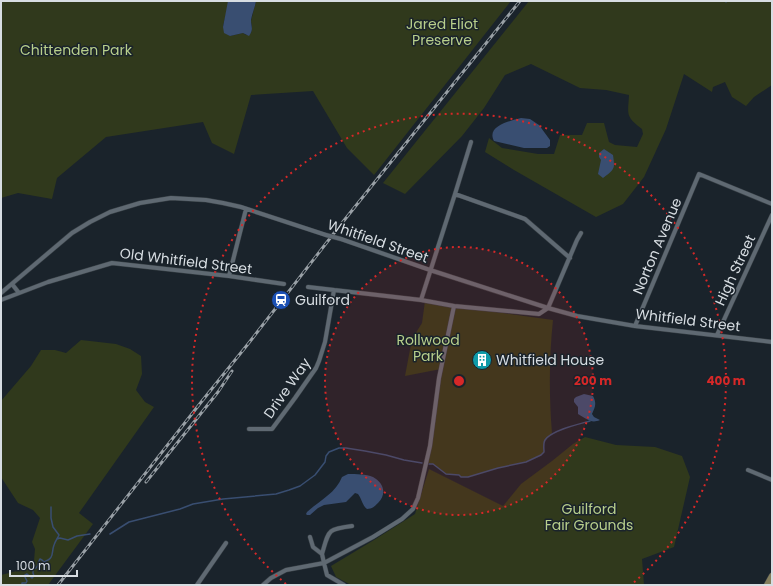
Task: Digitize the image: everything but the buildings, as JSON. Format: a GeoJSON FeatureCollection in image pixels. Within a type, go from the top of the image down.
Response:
{"type":"FeatureCollection","features":[{"type":"Feature","properties":{"kind":"main road"},"geometry":{"type":"LineString","coordinates":[[767,585],[772,576]]}},
{"type":"Feature","properties":{"kind":"street"},"geometry":{"type":"LineString","coordinates":[[421,300],[471,142]]}},
{"type":"Feature","properties":{"kind":"street","name":"Norton Avenue"},"geometry":{"type":"LineString","coordinates":[[635,326],[700,174],[772,204]]}},
{"type":"Feature","properties":{"kind":"street"},"geometry":{"type":"LineString","coordinates":[[455,194],[525,219],[570,258]]}},
{"type":"Feature","properties":{"kind":"street","name":"Whitfield Street"},"geometry":{"type":"LineString","coordinates":[[1,293],[72,233],[110,212],[171,198],[206,200],[246,209],[430,270],[577,316],[635,326],[772,342]]}},
{"type":"Feature","properties":{"kind":"street"},"geometry":{"type":"LineString","coordinates":[[229,276],[246,209]]}},
{"type":"Feature","properties":{"kind":"street","name":"High Street"},"geometry":{"type":"LineString","coordinates":[[717,335],[772,215]]}},
{"type":"Feature","properties":{"kind":"street"},"geometry":{"type":"LineString","coordinates":[[308,287],[421,300],[454,306],[539,314],[548,308],[581,233]]}},
{"type":"Feature","properties":{"kind":"street","name":"Old Whitfield Street"},"geometry":{"type":"LineString","coordinates":[[1,300],[48,282],[112,263],[229,276],[284,284]]}},
{"type":"Feature","properties":{"kind":"street"},"geometry":{"type":"LineString","coordinates":[[12,284],[19,293]]}},
{"type":"Feature","properties":{"kind":"street","name":"Drive Way"},"geometry":{"type":"LineString","coordinates":[[249,429],[272,429],[316,368],[320,361],[325,342],[334,290]]}},
{"type":"Feature","properties":{"kind":"street"},"geometry":{"type":"LineString","coordinates":[[263,585],[271,578],[286,570],[324,563],[373,537],[402,519],[413,509],[418,498],[430,446],[439,378],[454,306]]}},
{"type":"Feature","properties":{"kind":"street"},"geometry":{"type":"LineString","coordinates":[[748,470],[772,480]]}},
{"type":"Feature","properties":{"kind":"street"},"geometry":{"type":"LineString","coordinates":[[344,585],[328,575],[322,554],[329,532],[338,528],[352,526]]}},
{"type":"Feature","properties":{"kind":"street"},"geometry":{"type":"LineString","coordinates":[[310,537],[313,547],[322,554]]}},
{"type":"Feature","properties":{"kind":"street"},"geometry":{"type":"LineString","coordinates":[[197,585],[226,543]]}},
{"type":"Feature","properties":{"kind":"green space"},"geometry":{"type":"Polygon","coordinates":[[[1,1],[229,1],[223,26],[230,36],[243,33],[246,35],[251,33],[251,21],[256,1],[511,1],[374,175],[347,148],[313,91],[251,95],[234,154],[212,143],[203,122],[106,137],[57,178],[52,199],[18,193],[1,198],[1,1]]]}},
{"type":"Feature","properties":{"kind":"green space"},"geometry":{"type":"Polygon","coordinates":[[[529,1],[772,1],[772,85],[754,97],[746,106],[732,97],[725,82],[713,87],[712,92],[684,74],[666,129],[644,177],[623,204],[596,217],[485,152],[489,138],[502,148],[538,154],[554,154],[560,135],[582,135],[587,123],[604,123],[609,142],[615,145],[637,147],[643,134],[642,129],[630,118],[628,111],[629,95],[606,90],[580,88],[531,64],[505,75],[484,108],[462,136],[405,194],[383,183],[529,1]]]}},
{"type":"Feature","properties":{"kind":"green space","name":"Rollwood Park"},"geometry":{"type":"Polygon","coordinates":[[[425,301],[553,320],[550,377],[552,433],[545,441],[544,452],[541,455],[526,462],[498,468],[468,477],[446,474],[433,464],[426,463],[441,369],[405,376],[412,339],[422,323],[425,301]]]}},
{"type":"Feature","properties":{"kind":"green space"},"geometry":{"type":"Polygon","coordinates":[[[81,340],[116,344],[130,349],[141,356],[142,374],[136,390],[145,402],[154,407],[79,513],[93,524],[48,585],[1,585],[1,575],[17,571],[34,561],[35,549],[32,542],[40,518],[33,510],[18,503],[1,477],[1,401],[31,366],[41,350],[55,350],[66,353],[81,340]]]}},
{"type":"Feature","properties":{"kind":"green space","name":"Guilford Fair Grounds"},"geometry":{"type":"Polygon","coordinates":[[[585,437],[616,445],[655,447],[682,456],[690,477],[674,547],[642,559],[644,585],[351,585],[336,577],[331,566],[415,514],[429,469],[503,506],[521,484],[573,444],[585,437]]]}},
{"type":"Feature","properties":{"kind":"water"},"geometry":{"type":"Polygon","coordinates":[[[228,1],[256,1],[251,20],[252,30],[249,36],[243,33],[230,36],[224,33],[223,27],[228,1]]]}},
{"type":"Feature","properties":{"kind":"water"},"geometry":{"type":"Polygon","coordinates":[[[521,118],[530,119],[539,125],[550,140],[550,146],[547,148],[524,148],[494,141],[492,136],[496,128],[500,125],[521,118]]]}},
{"type":"Feature","properties":{"kind":"water"},"geometry":{"type":"Polygon","coordinates":[[[604,149],[613,155],[614,166],[612,170],[603,178],[598,174],[601,160],[599,153],[604,149]]]}},
{"type":"Feature","properties":{"kind":"water"},"geometry":{"type":"Polygon","coordinates":[[[584,394],[593,396],[595,405],[592,414],[600,420],[591,421],[578,414],[578,407],[574,402],[574,399],[584,394]]]}},
{"type":"Feature","properties":{"kind":"water"},"geometry":{"type":"Polygon","coordinates":[[[348,474],[367,475],[377,479],[382,485],[383,489],[383,496],[381,500],[372,508],[367,509],[358,494],[355,493],[346,502],[324,505],[310,515],[306,514],[336,488],[342,477],[348,474]]]}},
{"type":"Feature","properties":{"kind":"waterway"},"geometry":{"type":"LineString","coordinates":[[429,464],[433,464],[446,474],[468,477],[498,468],[526,462],[544,452],[544,444],[548,436],[566,428],[590,421]]}},
{"type":"Feature","properties":{"kind":"waterway"},"geometry":{"type":"LineString","coordinates":[[110,534],[129,522],[180,509],[193,504],[223,499],[276,494],[300,486],[315,475],[325,462],[326,456],[329,452],[339,448],[365,451],[422,463]]}},
{"type":"Feature","properties":{"kind":"waterway"},"geometry":{"type":"LineString","coordinates":[[22,585],[22,583],[26,583],[27,581],[25,575],[27,574],[32,578],[34,576],[33,569],[37,567],[40,559],[44,562],[50,559],[52,555],[54,545],[59,535],[53,527],[51,507]]}},
{"type":"Feature","properties":{"kind":"waterway"},"geometry":{"type":"LineString","coordinates":[[57,539],[60,538],[68,540],[77,536],[90,534]]}},
{"type":"Feature","properties":{"kind":"railway"},"geometry":{"type":"LineString","coordinates":[[58,585],[338,228],[520,1]]}},
{"type":"Feature","properties":{"kind":"railway"},"geometry":{"type":"LineString","coordinates":[[146,482],[218,392],[232,371]]}},
{"type":"Feature","properties":{"kind":"place","name":"Guilford"},"geometry":{"type":"Point","coordinates":[281,300]}},
{"type":"Feature","properties":{"kind":"place","name":"Whitfield House"},"geometry":{"type":"Point","coordinates":[482,360]}},
{"type":"Feature","properties":{"kind":"park label","name":"Jared Eliot Preserve"},"geometry":{"type":"Point","coordinates":[442,32]}},
{"type":"Feature","properties":{"kind":"park label","name":"Chittenden Park"},"geometry":{"type":"Point","coordinates":[76,50]}}]}
